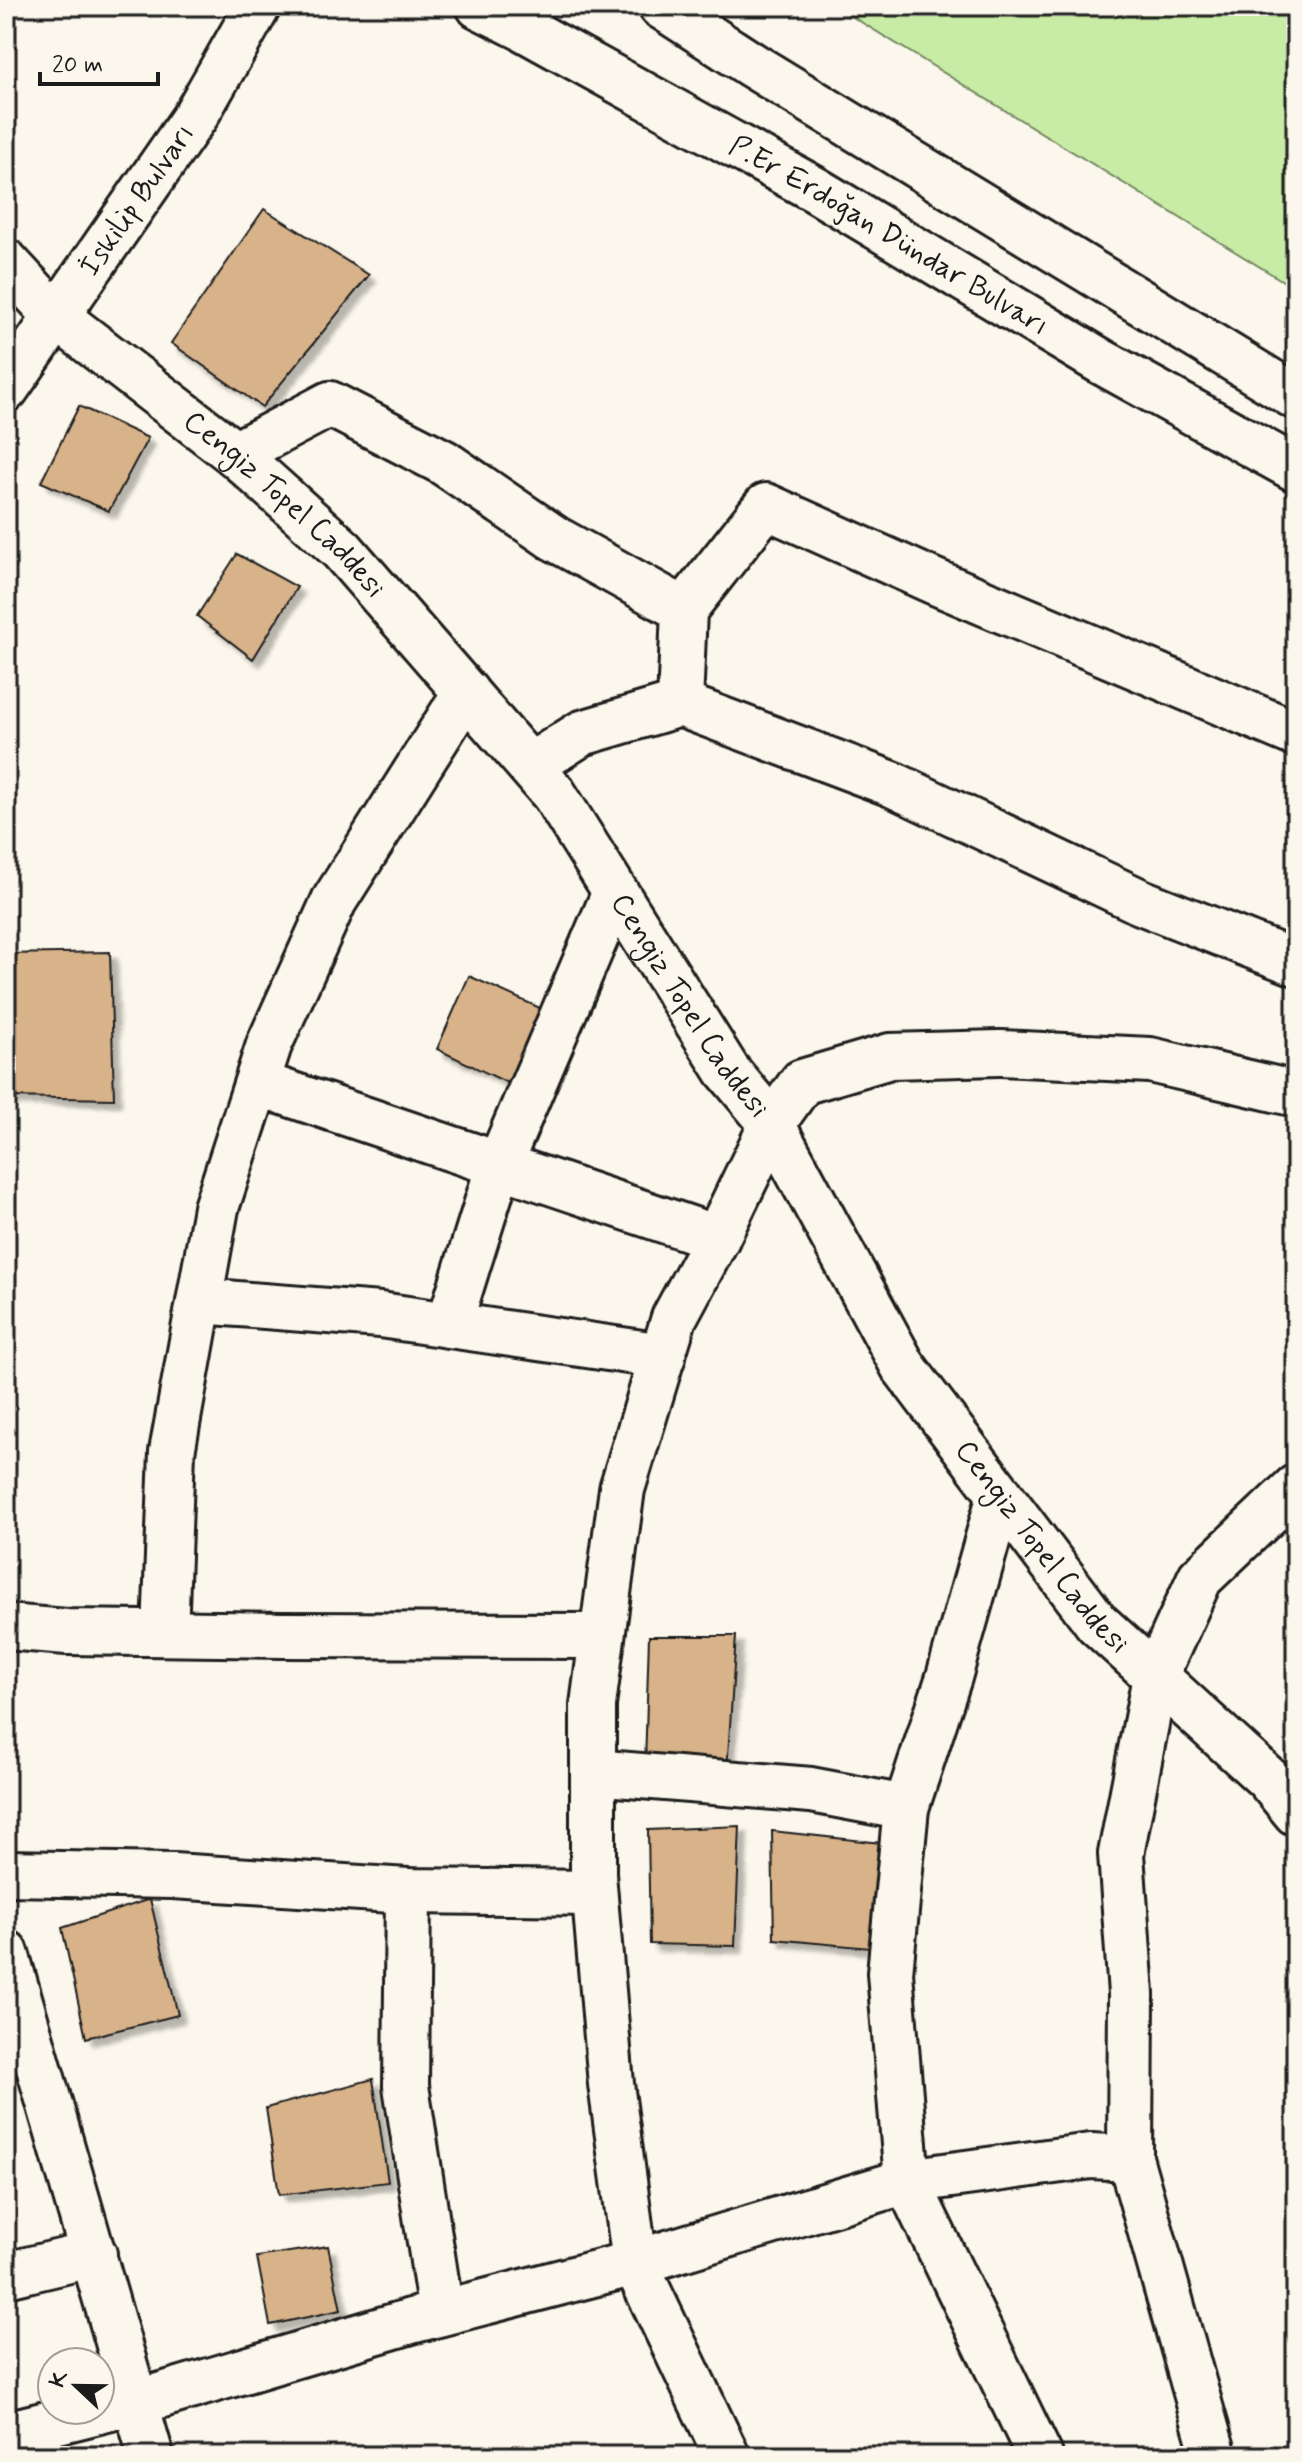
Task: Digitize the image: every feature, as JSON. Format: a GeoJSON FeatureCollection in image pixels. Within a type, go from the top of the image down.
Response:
{"type":"FeatureCollection","features":[{"type":"Feature","properties":{"kind":"street","name":"İskilip Bulvarı"},"geometry":{"type":"LineString","coordinates":[[6,389],[196,115],[258,6]]}},
{"type":"Feature","properties":{"kind":"street","name":"P.Er Erdoğan Dündar Bulvarı"},"geometry":{"type":"LineString","coordinates":[[479,6],[816,190],[1102,362],[1296,469]]}},
{"type":"Feature","properties":{"kind":"street"},"geometry":{"type":"LineString","coordinates":[[661,6],[752,65],[1296,397]]}},
{"type":"Feature","properties":{"kind":"street"},"geometry":{"type":"LineString","coordinates":[[688,6],[752,65]]}},
{"type":"Feature","properties":{"kind":"street","name":"Cengiz Topel Caddesi"},"geometry":{"type":"LineString","coordinates":[[6,262],[56,316],[235,454],[342,550],[554,794],[727,1070],[772,1124],[903,1366],[1097,1623],[1268,1779],[1296,1813]]}},
{"type":"Feature","properties":{"kind":"street"},"geometry":{"type":"LineString","coordinates":[[235,454],[330,404],[443,462],[554,538],[684,610]]}},
{"type":"Feature","properties":{"kind":"street"},"geometry":{"type":"LineString","coordinates":[[680,704],[684,610],[766,506],[947,587],[1296,734]]}},
{"type":"Feature","properties":{"kind":"street"},"geometry":{"type":"LineString","coordinates":[[165,1633],[172,1452],[216,1208],[269,1045],[334,901],[466,692]]}},
{"type":"Feature","properties":{"kind":"street"},"geometry":{"type":"LineString","coordinates":[[530,766],[582,733],[680,704],[892,784],[1141,902],[1296,963]]}},
{"type":"Feature","properties":{"kind":"street"},"geometry":{"type":"LineString","coordinates":[[449,1325],[499,1165],[615,892]]}},
{"type":"Feature","properties":{"kind":"street"},"geometry":{"type":"LineString","coordinates":[[727,2456],[635,2263],[611,2084],[594,1893],[593,1705],[622,1489],[674,1318],[772,1124],[802,1082],[890,1056],[1001,1053],[1150,1060],[1296,1094]]}},
{"type":"Feature","properties":{"kind":"street"},"geometry":{"type":"LineString","coordinates":[[257,1083],[717,1238]]}},
{"type":"Feature","properties":{"kind":"street"},"geometry":{"type":"LineString","coordinates":[[200,1301],[380,1315],[663,1356]]}},
{"type":"Feature","properties":{"kind":"street"},"geometry":{"type":"LineString","coordinates":[[1214,2456],[1130,2158],[1131,1994],[1121,1854],[1155,1677],[1200,1578],[1296,1487]]}},
{"type":"Feature","properties":{"kind":"street"},"geometry":{"type":"LineString","coordinates":[[1000,1495],[949,1677],[906,1808],[890,1973],[907,2181],[1040,2456]]}},
{"type":"Feature","properties":{"kind":"street"},"geometry":{"type":"LineString","coordinates":[[6,1627],[67,1632],[602,1636]]}},
{"type":"Feature","properties":{"kind":"street"},"geometry":{"type":"LineString","coordinates":[[593,1772],[811,1790],[906,1808]]}},
{"type":"Feature","properties":{"kind":"street"},"geometry":{"type":"LineString","coordinates":[[6,1873],[173,1876],[408,1891],[594,1893]]}},
{"type":"Feature","properties":{"kind":"street"},"geometry":{"type":"LineString","coordinates":[[408,1891],[406,2086],[441,2313]]}},
{"type":"Feature","properties":{"kind":"street"},"geometry":{"type":"LineString","coordinates":[[6,1953],[24,2082],[94,2254],[151,2456]]}},
{"type":"Feature","properties":{"kind":"street"},"geometry":{"type":"LineString","coordinates":[[6,2434],[137,2402],[441,2313],[635,2263],[907,2181],[1091,2156],[1130,2158]]}},
{"type":"Feature","properties":{"kind":"street"},"geometry":{"type":"LineString","coordinates":[[6,2275],[94,2254]]}},
{"type":"Feature","properties":{"kind":"green space"},"geometry":{"type":"Polygon","coordinates":[[[835,6],[1296,6],[1296,289],[835,6]]]}},
{"type":"Feature","properties":{"kind":"building"},"geometry":{"type":"Polygon","coordinates":[[[264,209],[369,275],[262,407],[171,343],[264,209]]]}},
{"type":"Feature","properties":{"kind":"building"},"geometry":{"type":"Polygon","coordinates":[[[79,406],[148,438],[109,511],[41,482],[79,406]]]}},
{"type":"Feature","properties":{"kind":"building"},"geometry":{"type":"Polygon","coordinates":[[[237,554],[297,587],[253,659],[197,616],[237,554]]]}},
{"type":"Feature","properties":{"kind":"building"},"geometry":{"type":"Polygon","coordinates":[[[110,952],[114,1099],[6,1097],[6,954],[110,952]]]}},
{"type":"Feature","properties":{"kind":"building"},"geometry":{"type":"Polygon","coordinates":[[[469,976],[551,1013],[518,1088],[437,1049],[469,976]]]}},
{"type":"Feature","properties":{"kind":"building"},"geometry":{"type":"Polygon","coordinates":[[[649,1636],[736,1636],[727,1771],[645,1765],[649,1636]]]}},
{"type":"Feature","properties":{"kind":"building"},"geometry":{"type":"Polygon","coordinates":[[[740,1826],[735,1946],[650,1944],[648,1830],[740,1826]]]}},
{"type":"Feature","properties":{"kind":"building"},"geometry":{"type":"Polygon","coordinates":[[[772,1831],[881,1843],[870,1948],[774,1939],[772,1831]]]}},
{"type":"Feature","properties":{"kind":"building"},"geometry":{"type":"Polygon","coordinates":[[[150,1899],[178,2015],[86,2038],[62,1928],[150,1899]]]}},
{"type":"Feature","properties":{"kind":"building"},"geometry":{"type":"Polygon","coordinates":[[[373,2079],[388,2182],[279,2195],[266,2108],[373,2079]]]}},
{"type":"Feature","properties":{"kind":"building"},"geometry":{"type":"Polygon","coordinates":[[[328,2246],[341,2310],[270,2325],[257,2257],[328,2246]]]}}]}
